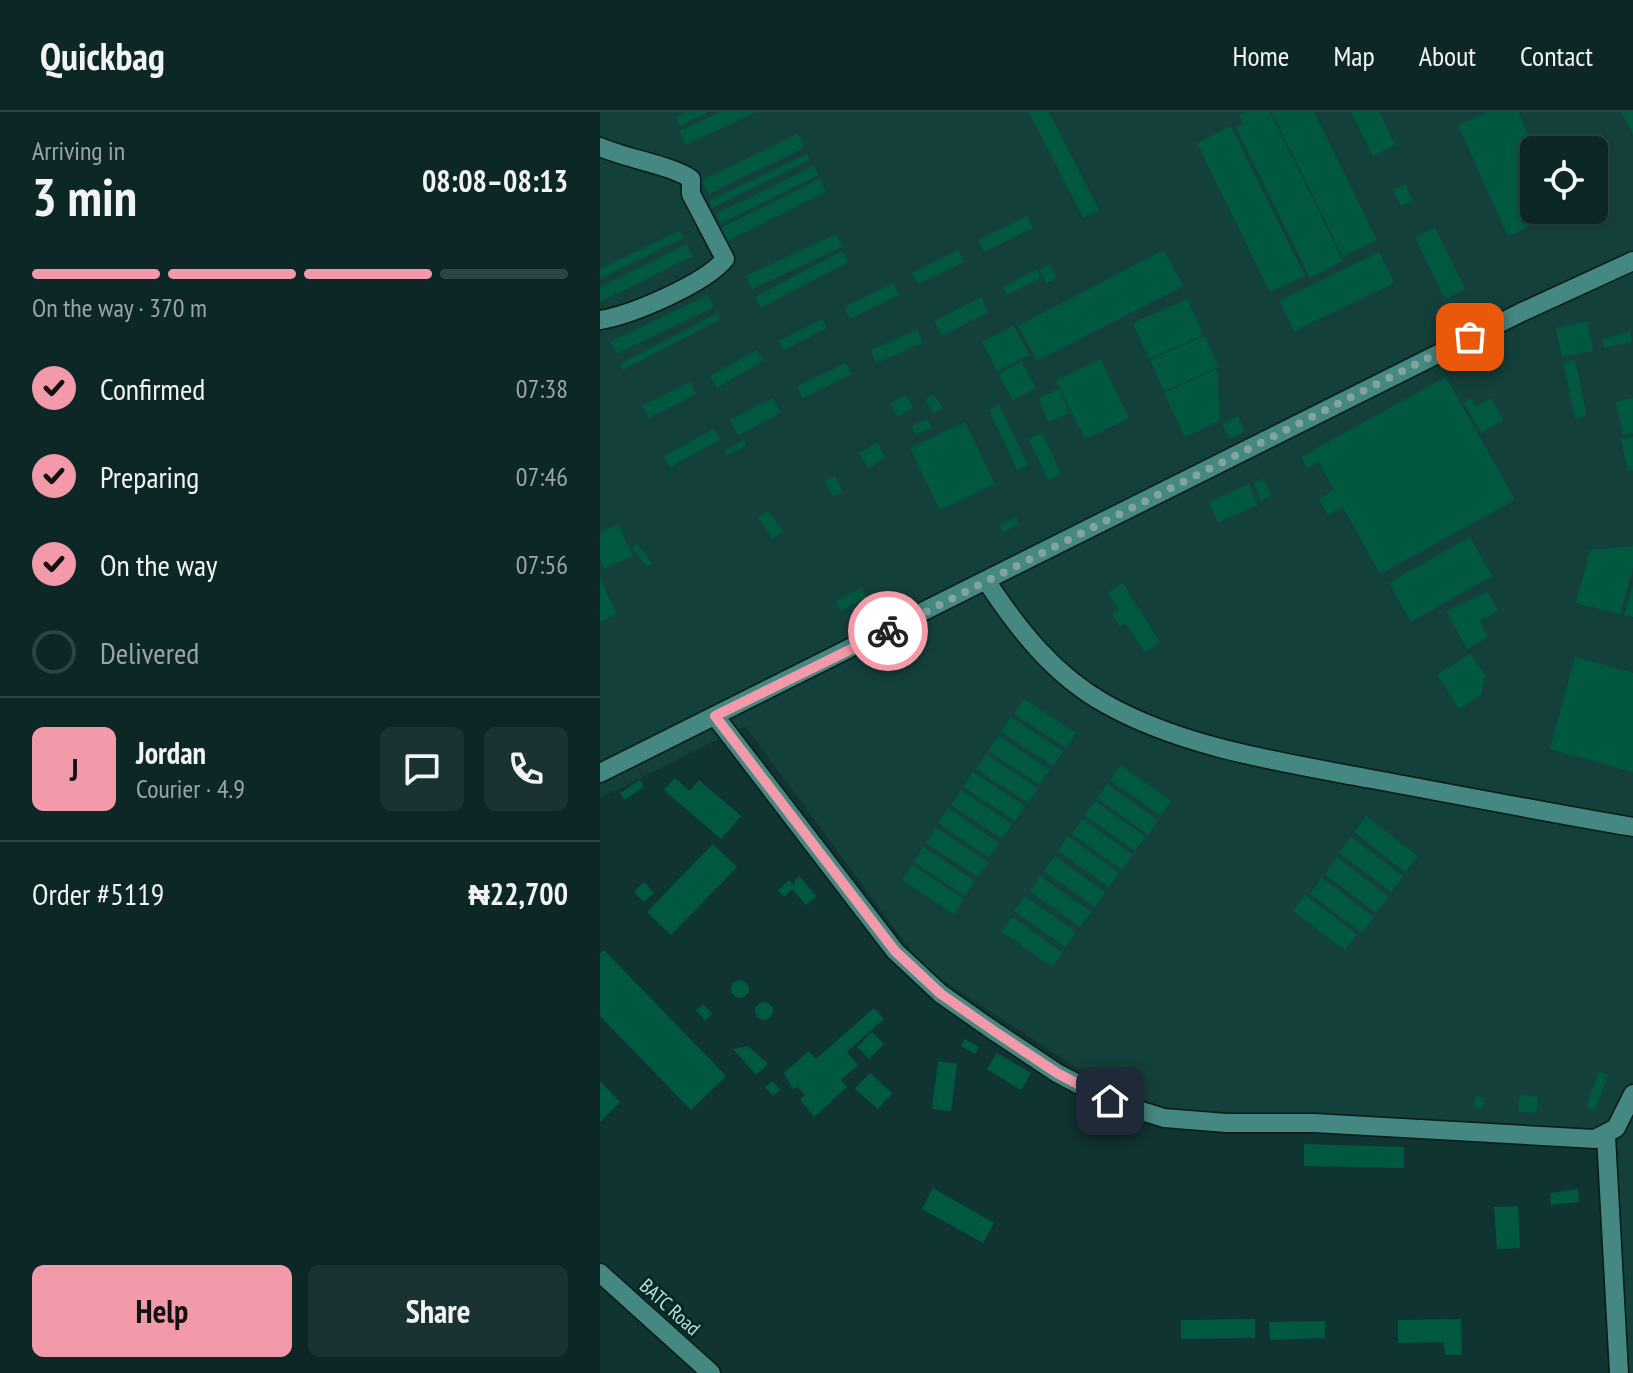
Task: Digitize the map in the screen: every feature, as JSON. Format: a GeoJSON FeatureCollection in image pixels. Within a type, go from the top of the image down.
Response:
{"type":"FeatureCollection","features":[{"type":"Feature","properties":{"kind":"street"},"geometry":{"type":"LineString","coordinates":[[600,147],[628,159],[677,169],[691,179],[691,194],[725,259],[717,270],[691,283],[631,311],[600,320]]}},
{"type":"Feature","properties":{"kind":"street"},"geometry":{"type":"LineString","coordinates":[[600,773],[1522,312],[1633,261]]}},
{"type":"Feature","properties":{"kind":"street"},"geometry":{"type":"LineString","coordinates":[[987,582],[1020,631],[1058,670],[1103,702],[1149,724],[1273,761],[1633,827]]}},
{"type":"Feature","properties":{"kind":"street"},"geometry":{"type":"LineString","coordinates":[[715,716],[895,951],[941,994],[994,1031],[1057,1073],[1110,1101],[1164,1118],[1226,1123],[1314,1123],[1595,1139],[1606,1136],[1616,1128],[1633,1094]]}},
{"type":"Feature","properties":{"kind":"street"},"geometry":{"type":"LineString","coordinates":[[1606,1136],[1619,1373]]}},
{"type":"Feature","properties":{"kind":"street","name":"BATC Road"},"geometry":{"type":"LineString","coordinates":[[600,1273],[711,1373]]}},
{"type":"Feature","properties":{"kind":"shaded area"},"geometry":{"type":"Polygon","coordinates":[[[600,112],[1633,112],[1633,1373],[1630,1373],[1616,1304],[1616,1132],[1171,1110],[1114,1092],[924,968],[745,726],[600,798],[600,112]]]}},
{"type":"Feature","properties":{"kind":"building"},"geometry":{"type":"Polygon","coordinates":[[[686,112],[708,112],[680,126],[676,117],[686,112]]]}},
{"type":"Feature","properties":{"kind":"building"},"geometry":{"type":"Polygon","coordinates":[[[720,112],[756,112],[686,145],[680,131],[720,112]]]}},
{"type":"Feature","properties":{"kind":"building"},"geometry":{"type":"Polygon","coordinates":[[[1029,112],[1049,112],[1099,210],[1083,218],[1029,112]]]}},
{"type":"Feature","properties":{"kind":"building"},"geometry":{"type":"Polygon","coordinates":[[[1245,112],[1270,112],[1343,261],[1310,278],[1236,128],[1243,124],[1239,115],[1245,112]]]}},
{"type":"Feature","properties":{"kind":"building"},"geometry":{"type":"Polygon","coordinates":[[[1272,112],[1314,112],[1377,240],[1343,257],[1272,112]]]}},
{"type":"Feature","properties":{"kind":"building"},"geometry":{"type":"Polygon","coordinates":[[[1351,112],[1379,112],[1395,145],[1373,156],[1351,112]]]}},
{"type":"Feature","properties":{"kind":"building"},"geometry":{"type":"Polygon","coordinates":[[[1487,112],[1518,112],[1529,136],[1520,136],[1520,224],[1536,224],[1508,236],[1458,125],[1487,112]]]}},
{"type":"Feature","properties":{"kind":"building"},"geometry":{"type":"Polygon","coordinates":[[[1621,112],[1633,112],[1633,134],[1621,112]]]}},
{"type":"Feature","properties":{"kind":"building"},"geometry":{"type":"Polygon","coordinates":[[[1231,126],[1305,276],[1270,292],[1197,143],[1231,126]]]}},
{"type":"Feature","properties":{"kind":"building"},"geometry":{"type":"Polygon","coordinates":[[[798,134],[804,148],[709,194],[702,180],[798,134]]]}},
{"type":"Feature","properties":{"kind":"building"},"geometry":{"type":"Polygon","coordinates":[[[807,154],[810,160],[712,208],[709,201],[807,154]]]}},
{"type":"Feature","properties":{"kind":"building"},"geometry":{"type":"Polygon","coordinates":[[[814,166],[819,175],[721,223],[716,214],[814,166]]]}},
{"type":"Feature","properties":{"kind":"building"},"geometry":{"type":"Polygon","coordinates":[[[819,179],[826,192],[728,241],[721,228],[819,179]]]}},
{"type":"Feature","properties":{"kind":"building"},"geometry":{"type":"Polygon","coordinates":[[[1405,184],[1413,200],[1401,206],[1393,190],[1405,184]]]}},
{"type":"Feature","properties":{"kind":"building"},"geometry":{"type":"Polygon","coordinates":[[[1027,216],[1033,228],[984,252],[978,240],[1027,216]]]}},
{"type":"Feature","properties":{"kind":"building"},"geometry":{"type":"Polygon","coordinates":[[[1435,228],[1465,289],[1445,299],[1415,237],[1435,228]]]}},
{"type":"Feature","properties":{"kind":"building"},"geometry":{"type":"Polygon","coordinates":[[[680,231],[684,238],[600,279],[600,269],[680,231]]]}},
{"type":"Feature","properties":{"kind":"building"},"geometry":{"type":"Polygon","coordinates":[[[836,234],[842,247],[752,289],[746,276],[836,234]]]}},
{"type":"Feature","properties":{"kind":"building"},"geometry":{"type":"Polygon","coordinates":[[[687,244],[693,256],[600,302],[600,287],[687,244]]]}},
{"type":"Feature","properties":{"kind":"building"},"geometry":{"type":"Polygon","coordinates":[[[958,250],[964,262],[918,284],[912,273],[958,250]]]}},
{"type":"Feature","properties":{"kind":"building"},"geometry":{"type":"Polygon","coordinates":[[[1164,250],[1183,286],[1037,361],[1018,326],[1164,250]]]}},
{"type":"Feature","properties":{"kind":"building"},"geometry":{"type":"Polygon","coordinates":[[[842,251],[848,262],[761,308],[755,297],[842,251]]]}},
{"type":"Feature","properties":{"kind":"building"},"geometry":{"type":"Polygon","coordinates":[[[1379,252],[1394,283],[1294,331],[1279,301],[1379,252]]]}},
{"type":"Feature","properties":{"kind":"building"},"geometry":{"type":"Polygon","coordinates":[[[1050,264],[1057,278],[1046,283],[1040,270],[1050,264]]]}},
{"type":"Feature","properties":{"kind":"building"},"geometry":{"type":"Polygon","coordinates":[[[1037,269],[1041,278],[1007,295],[1003,287],[1037,269]]]}},
{"type":"Feature","properties":{"kind":"building"},"geometry":{"type":"Polygon","coordinates":[[[893,283],[899,295],[850,319],[844,307],[893,283]]]}},
{"type":"Feature","properties":{"kind":"building"},"geometry":{"type":"Polygon","coordinates":[[[708,295],[714,307],[616,354],[610,342],[708,295]]]}},
{"type":"Feature","properties":{"kind":"building"},"geometry":{"type":"Polygon","coordinates":[[[981,297],[988,312],[942,336],[934,321],[981,297]]]}},
{"type":"Feature","properties":{"kind":"building"},"geometry":{"type":"Polygon","coordinates":[[[1187,299],[1203,335],[1149,359],[1133,323],[1187,299]]]}},
{"type":"Feature","properties":{"kind":"building"},"geometry":{"type":"Polygon","coordinates":[[[718,313],[721,319],[623,370],[620,364],[718,313]]]}},
{"type":"Feature","properties":{"kind":"building"},"geometry":{"type":"Polygon","coordinates":[[[823,319],[827,328],[784,350],[779,341],[823,319]]]}},
{"type":"Feature","properties":{"kind":"building"},"geometry":{"type":"Polygon","coordinates":[[[1587,321],[1593,351],[1562,357],[1556,328],[1587,321]]]}},
{"type":"Feature","properties":{"kind":"building"},"geometry":{"type":"Polygon","coordinates":[[[1014,326],[1029,355],[997,371],[982,342],[1014,326]]]}},
{"type":"Feature","properties":{"kind":"building"},"geometry":{"type":"Polygon","coordinates":[[[917,330],[923,343],[876,363],[871,350],[917,330]]]}},
{"type":"Feature","properties":{"kind":"building"},"geometry":{"type":"Polygon","coordinates":[[[1630,332],[1632,342],[1604,348],[1602,339],[1630,332]]]}},
{"type":"Feature","properties":{"kind":"building"},"geometry":{"type":"Polygon","coordinates":[[[1205,336],[1218,367],[1164,391],[1150,360],[1205,336]]]}},
{"type":"Feature","properties":{"kind":"building"},"geometry":{"type":"Polygon","coordinates":[[[757,350],[763,361],[717,388],[710,376],[757,350]]]}},
{"type":"Feature","properties":{"kind":"building"},"geometry":{"type":"Polygon","coordinates":[[[1100,359],[1129,418],[1085,439],[1056,381],[1100,359]]]}},
{"type":"Feature","properties":{"kind":"building"},"geometry":{"type":"Polygon","coordinates":[[[1575,360],[1587,416],[1575,419],[1563,362],[1575,360]]]}},
{"type":"Feature","properties":{"kind":"building"},"geometry":{"type":"Polygon","coordinates":[[[1022,362],[1036,388],[1013,400],[998,374],[1022,362]]]}},
{"type":"Feature","properties":{"kind":"building"},"geometry":{"type":"Polygon","coordinates":[[[846,363],[852,374],[803,398],[797,386],[846,363]]]}},
{"type":"Feature","properties":{"kind":"building"},"geometry":{"type":"Polygon","coordinates":[[[1217,369],[1220,420],[1185,437],[1164,393],[1217,369]]]}},
{"type":"Feature","properties":{"kind":"building"},"geometry":{"type":"Polygon","coordinates":[[[1446,377],[1515,500],[1380,574],[1343,507],[1328,515],[1319,499],[1334,490],[1319,462],[1307,468],[1301,457],[1446,377]]]}},
{"type":"Feature","properties":{"kind":"building"},"geometry":{"type":"Polygon","coordinates":[[[690,382],[696,394],[648,418],[642,406],[690,382]]]}},
{"type":"Feature","properties":{"kind":"building"},"geometry":{"type":"Polygon","coordinates":[[[1059,389],[1069,413],[1048,422],[1039,398],[1059,389]]]}},
{"type":"Feature","properties":{"kind":"building"},"geometry":{"type":"Polygon","coordinates":[[[906,395],[913,408],[898,417],[890,404],[906,395]]]}},
{"type":"Feature","properties":{"kind":"building"},"geometry":{"type":"Polygon","coordinates":[[[934,395],[943,408],[934,414],[925,400],[934,395]]]}},
{"type":"Feature","properties":{"kind":"building"},"geometry":{"type":"Polygon","coordinates":[[[773,398],[781,413],[738,435],[730,420],[773,398]]]}},
{"type":"Feature","properties":{"kind":"building"},"geometry":{"type":"Polygon","coordinates":[[[1472,398],[1476,406],[1491,398],[1504,420],[1481,433],[1464,403],[1472,398]]]}},
{"type":"Feature","properties":{"kind":"building"},"geometry":{"type":"Polygon","coordinates":[[[1633,398],[1633,433],[1623,436],[1616,402],[1633,398]]]}},
{"type":"Feature","properties":{"kind":"building"},"geometry":{"type":"Polygon","coordinates":[[[999,405],[1028,465],[1017,470],[989,410],[999,405]]]}},
{"type":"Feature","properties":{"kind":"building"},"geometry":{"type":"Polygon","coordinates":[[[1238,416],[1245,431],[1229,439],[1222,424],[1238,416]]]}},
{"type":"Feature","properties":{"kind":"building"},"geometry":{"type":"Polygon","coordinates":[[[927,419],[932,428],[916,435],[912,426],[927,419]]]}},
{"type":"Feature","properties":{"kind":"building"},"geometry":{"type":"Polygon","coordinates":[[[965,422],[995,484],[940,510],[910,448],[965,422]]]}},
{"type":"Feature","properties":{"kind":"building"},"geometry":{"type":"Polygon","coordinates":[[[714,429],[720,440],[670,467],[664,456],[714,429]]]}},
{"type":"Feature","properties":{"kind":"building"},"geometry":{"type":"Polygon","coordinates":[[[1042,433],[1061,474],[1048,480],[1029,439],[1042,433]]]}},
{"type":"Feature","properties":{"kind":"building"},"geometry":{"type":"Polygon","coordinates":[[[1633,437],[1633,470],[1628,471],[1621,439],[1633,437]]]}},
{"type":"Feature","properties":{"kind":"building"},"geometry":{"type":"Polygon","coordinates":[[[744,440],[746,445],[726,456],[724,451],[744,440]]]}},
{"type":"Feature","properties":{"kind":"building"},"geometry":{"type":"Polygon","coordinates":[[[878,443],[886,458],[868,468],[859,453],[878,443]]]}},
{"type":"Feature","properties":{"kind":"building"},"geometry":{"type":"Polygon","coordinates":[[[835,476],[843,492],[833,497],[825,481],[835,476]]]}},
{"type":"Feature","properties":{"kind":"building"},"geometry":{"type":"Polygon","coordinates":[[[1264,479],[1271,496],[1260,500],[1254,482],[1264,479]]]}},
{"type":"Feature","properties":{"kind":"building"},"geometry":{"type":"Polygon","coordinates":[[[1249,484],[1258,505],[1218,522],[1209,502],[1249,484]]]}},
{"type":"Feature","properties":{"kind":"building"},"geometry":{"type":"Polygon","coordinates":[[[768,511],[783,531],[773,539],[758,518],[768,511]]]}},
{"type":"Feature","properties":{"kind":"building"},"geometry":{"type":"Polygon","coordinates":[[[1016,517],[1019,524],[1003,532],[999,525],[1016,517]]]}},
{"type":"Feature","properties":{"kind":"building"},"geometry":{"type":"Polygon","coordinates":[[[618,524],[633,556],[604,569],[600,560],[600,533],[618,524]]]}},
{"type":"Feature","properties":{"kind":"building"},"geometry":{"type":"Polygon","coordinates":[[[1470,537],[1492,576],[1411,622],[1389,583],[1470,537]]]}},
{"type":"Feature","properties":{"kind":"building"},"geometry":{"type":"Polygon","coordinates":[[[637,544],[652,563],[647,567],[632,548],[637,544]]]}},
{"type":"Feature","properties":{"kind":"building"},"geometry":{"type":"Polygon","coordinates":[[[1633,546],[1633,567],[1620,614],[1576,603],[1590,550],[1633,546]]]}},
{"type":"Feature","properties":{"kind":"building"},"geometry":{"type":"Polygon","coordinates":[[[600,579],[617,614],[600,622],[600,579]]]}},
{"type":"Feature","properties":{"kind":"building"},"geometry":{"type":"Polygon","coordinates":[[[1123,583],[1160,643],[1145,652],[1126,623],[1120,627],[1112,614],[1119,610],[1108,593],[1123,583]]]}},
{"type":"Feature","properties":{"kind":"building"},"geometry":{"type":"Polygon","coordinates":[[[1633,587],[1633,617],[1624,615],[1633,587]]]}},
{"type":"Feature","properties":{"kind":"building"},"geometry":{"type":"Polygon","coordinates":[[[862,588],[866,598],[841,611],[836,601],[862,588]]]}},
{"type":"Feature","properties":{"kind":"building"},"geometry":{"type":"Polygon","coordinates":[[[1488,592],[1498,611],[1480,621],[1488,637],[1467,649],[1446,611],[1488,592]]]}},
{"type":"Feature","properties":{"kind":"building"},"geometry":{"type":"Polygon","coordinates":[[[1470,654],[1485,675],[1481,695],[1459,709],[1437,675],[1470,654]]]}},
{"type":"Feature","properties":{"kind":"building"},"geometry":{"type":"Polygon","coordinates":[[[1575,657],[1633,673],[1633,772],[1550,749],[1575,657]]]}},
{"type":"Feature","properties":{"kind":"building"},"geometry":{"type":"Polygon","coordinates":[[[1024,699],[1076,733],[1066,748],[1014,714],[1024,699]]]}},
{"type":"Feature","properties":{"kind":"building"},"geometry":{"type":"Polygon","coordinates":[[[1011,717],[1063,751],[1053,766],[1001,732],[1011,717]]]}},
{"type":"Feature","properties":{"kind":"building"},"geometry":{"type":"Polygon","coordinates":[[[998,736],[1050,770],[1040,785],[988,751],[998,736]]]}},
{"type":"Feature","properties":{"kind":"building"},"geometry":{"type":"Polygon","coordinates":[[[986,754],[1038,788],[1028,803],[976,769],[986,754]]]}},
{"type":"Feature","properties":{"kind":"building"},"geometry":{"type":"Polygon","coordinates":[[[1121,765],[1171,801],[1161,816],[1110,780],[1121,765]]]}},
{"type":"Feature","properties":{"kind":"building"},"geometry":{"type":"Polygon","coordinates":[[[973,772],[1025,806],[1015,821],[963,787],[973,772]]]}},
{"type":"Feature","properties":{"kind":"building"},"geometry":{"type":"Polygon","coordinates":[[[675,778],[690,791],[699,780],[741,816],[721,839],[664,790],[675,778]]]}},
{"type":"Feature","properties":{"kind":"building"},"geometry":{"type":"Polygon","coordinates":[[[640,780],[644,787],[624,800],[620,793],[640,780]]]}},
{"type":"Feature","properties":{"kind":"building"},"geometry":{"type":"Polygon","coordinates":[[[1107,784],[1158,820],[1148,835],[1097,798],[1107,784]]]}},
{"type":"Feature","properties":{"kind":"building"},"geometry":{"type":"Polygon","coordinates":[[[961,790],[1012,824],[1002,839],[951,805],[961,790]]]}},
{"type":"Feature","properties":{"kind":"building"},"geometry":{"type":"Polygon","coordinates":[[[1095,801],[1146,837],[1135,851],[1084,815],[1095,801]]]}},
{"type":"Feature","properties":{"kind":"building"},"geometry":{"type":"Polygon","coordinates":[[[948,808],[999,843],[989,858],[938,823],[948,808]]]}},
{"type":"Feature","properties":{"kind":"building"},"geometry":{"type":"Polygon","coordinates":[[[1366,816],[1418,856],[1405,872],[1354,832],[1366,816]]]}},
{"type":"Feature","properties":{"kind":"building"},"geometry":{"type":"Polygon","coordinates":[[[1082,819],[1133,855],[1122,870],[1072,834],[1082,819]]]}},
{"type":"Feature","properties":{"kind":"building"},"geometry":{"type":"Polygon","coordinates":[[[936,828],[988,862],[978,877],[926,843],[936,828]]]}},
{"type":"Feature","properties":{"kind":"building"},"geometry":{"type":"Polygon","coordinates":[[[1068,836],[1119,873],[1109,887],[1058,851],[1068,836]]]}},
{"type":"Feature","properties":{"kind":"building"},"geometry":{"type":"Polygon","coordinates":[[[1351,837],[1403,876],[1391,892],[1339,853],[1351,837]]]}},
{"type":"Feature","properties":{"kind":"building"},"geometry":{"type":"Polygon","coordinates":[[[713,844],[737,867],[671,935],[647,912],[713,844]]]}},
{"type":"Feature","properties":{"kind":"building"},"geometry":{"type":"Polygon","coordinates":[[[923,847],[975,881],[965,896],[914,862],[923,847]]]}},
{"type":"Feature","properties":{"kind":"building"},"geometry":{"type":"Polygon","coordinates":[[[1055,856],[1105,892],[1095,907],[1044,871],[1055,856]]]}},
{"type":"Feature","properties":{"kind":"building"},"geometry":{"type":"Polygon","coordinates":[[[1337,857],[1389,897],[1376,913],[1325,874],[1337,857]]]}},
{"type":"Feature","properties":{"kind":"building"},"geometry":{"type":"Polygon","coordinates":[[[912,865],[964,899],[954,914],[902,880],[912,865]]]}},
{"type":"Feature","properties":{"kind":"building"},"geometry":{"type":"Polygon","coordinates":[[[799,876],[816,896],[806,905],[792,889],[784,897],[778,890],[789,880],[796,887],[794,881],[799,876]]]}},
{"type":"Feature","properties":{"kind":"building"},"geometry":{"type":"Polygon","coordinates":[[[1040,876],[1091,912],[1080,927],[1030,891],[1040,876]]]}},
{"type":"Feature","properties":{"kind":"building"},"geometry":{"type":"Polygon","coordinates":[[[1322,878],[1374,917],[1362,933],[1310,894],[1322,878]]]}},
{"type":"Feature","properties":{"kind":"building"},"geometry":{"type":"Polygon","coordinates":[[[644,882],[654,893],[644,902],[634,892],[644,882]]]}},
{"type":"Feature","properties":{"kind":"building"},"geometry":{"type":"Polygon","coordinates":[[[1305,895],[1357,934],[1345,950],[1293,911],[1305,895]]]}},
{"type":"Feature","properties":{"kind":"building"},"geometry":{"type":"Polygon","coordinates":[[[1025,896],[1076,932],[1065,947],[1014,911],[1025,896]]]}},
{"type":"Feature","properties":{"kind":"building"},"geometry":{"type":"Polygon","coordinates":[[[1012,917],[1063,953],[1052,967],[1001,931],[1012,917]]]}},
{"type":"Feature","properties":{"kind":"building"},"geometry":{"type":"Polygon","coordinates":[[[604,950],[726,1076],[691,1110],[600,1016],[600,953],[604,950]]]}},
{"type":"Feature","properties":{"kind":"building"},"geometry":{"type":"Polygon","coordinates":[[[740,980],[749,989],[740,998],[731,989],[740,980]]]}},
{"type":"Feature","properties":{"kind":"building"},"geometry":{"type":"Polygon","coordinates":[[[764,1002],[773,1011],[764,1020],[755,1011],[764,1002]]]}},
{"type":"Feature","properties":{"kind":"building"},"geometry":{"type":"Polygon","coordinates":[[[703,1004],[712,1014],[705,1021],[696,1010],[703,1004]]]}},
{"type":"Feature","properties":{"kind":"building"},"geometry":{"type":"Polygon","coordinates":[[[874,1008],[884,1019],[847,1052],[858,1065],[841,1080],[847,1087],[814,1117],[800,1099],[805,1095],[797,1086],[793,1090],[784,1073],[809,1051],[816,1059],[874,1008]]]}},
{"type":"Feature","properties":{"kind":"building"},"geometry":{"type":"Polygon","coordinates":[[[872,1032],[884,1044],[869,1059],[857,1047],[872,1032]]]}},
{"type":"Feature","properties":{"kind":"building"},"geometry":{"type":"Polygon","coordinates":[[[965,1039],[979,1047],[975,1054],[961,1046],[965,1039]]]}},
{"type":"Feature","properties":{"kind":"building"},"geometry":{"type":"Polygon","coordinates":[[[748,1046],[768,1064],[756,1075],[733,1049],[748,1046]]]}},
{"type":"Feature","properties":{"kind":"building"},"geometry":{"type":"Polygon","coordinates":[[[997,1053],[1031,1073],[1021,1090],[987,1069],[997,1053]]]}},
{"type":"Feature","properties":{"kind":"building"},"geometry":{"type":"Polygon","coordinates":[[[938,1061],[957,1064],[951,1111],[932,1109],[938,1061]]]}},
{"type":"Feature","properties":{"kind":"building"},"geometry":{"type":"Polygon","coordinates":[[[1599,1072],[1608,1075],[1595,1111],[1586,1107],[1599,1072]]]}},
{"type":"Feature","properties":{"kind":"building"},"geometry":{"type":"Polygon","coordinates":[[[870,1073],[892,1093],[878,1109],[855,1089],[870,1073]]]}},
{"type":"Feature","properties":{"kind":"building"},"geometry":{"type":"Polygon","coordinates":[[[600,1081],[620,1102],[600,1122],[600,1081]]]}},
{"type":"Feature","properties":{"kind":"building"},"geometry":{"type":"Polygon","coordinates":[[[772,1081],[780,1090],[773,1096],[765,1087],[772,1081]]]}},
{"type":"Feature","properties":{"kind":"building"},"geometry":{"type":"Polygon","coordinates":[[[1520,1095],[1538,1097],[1536,1113],[1518,1111],[1520,1095]]]}},
{"type":"Feature","properties":{"kind":"building"},"geometry":{"type":"Polygon","coordinates":[[[1476,1096],[1485,1098],[1482,1109],[1474,1108],[1476,1096]]]}},
{"type":"Feature","properties":{"kind":"building"},"geometry":{"type":"Polygon","coordinates":[[[1304,1144],[1404,1147],[1404,1168],[1304,1166],[1304,1144]]]}},
{"type":"Feature","properties":{"kind":"building"},"geometry":{"type":"Polygon","coordinates":[[[933,1188],[994,1223],[983,1243],[922,1209],[933,1188]]]}},
{"type":"Feature","properties":{"kind":"building"},"geometry":{"type":"Polygon","coordinates":[[[1578,1189],[1579,1202],[1551,1205],[1550,1193],[1578,1189]]]}},
{"type":"Feature","properties":{"kind":"building"},"geometry":{"type":"Polygon","coordinates":[[[1518,1206],[1520,1248],[1497,1249],[1494,1207],[1518,1206]]]}},
{"type":"Feature","properties":{"kind":"building"},"geometry":{"type":"Polygon","coordinates":[[[1255,1319],[1255,1338],[1181,1339],[1181,1320],[1255,1319]]]}},
{"type":"Feature","properties":{"kind":"building"},"geometry":{"type":"Polygon","coordinates":[[[1461,1319],[1462,1355],[1445,1355],[1444,1342],[1398,1343],[1398,1320],[1461,1319]]]}},
{"type":"Feature","properties":{"kind":"building"},"geometry":{"type":"Polygon","coordinates":[[[1325,1321],[1325,1338],[1270,1340],[1269,1322],[1325,1321]]]}},
{"type":"Feature","properties":{"kind":"way so far"},"geometry":{"type":"LineString","coordinates":[[888,631],[1470,337]]}},
{"type":"Feature","properties":{"kind":"route"},"geometry":{"type":"LineString","coordinates":[[888,631],[715,716],[895,951],[941,994],[994,1031],[1057,1073],[1110,1101]]}}]}
